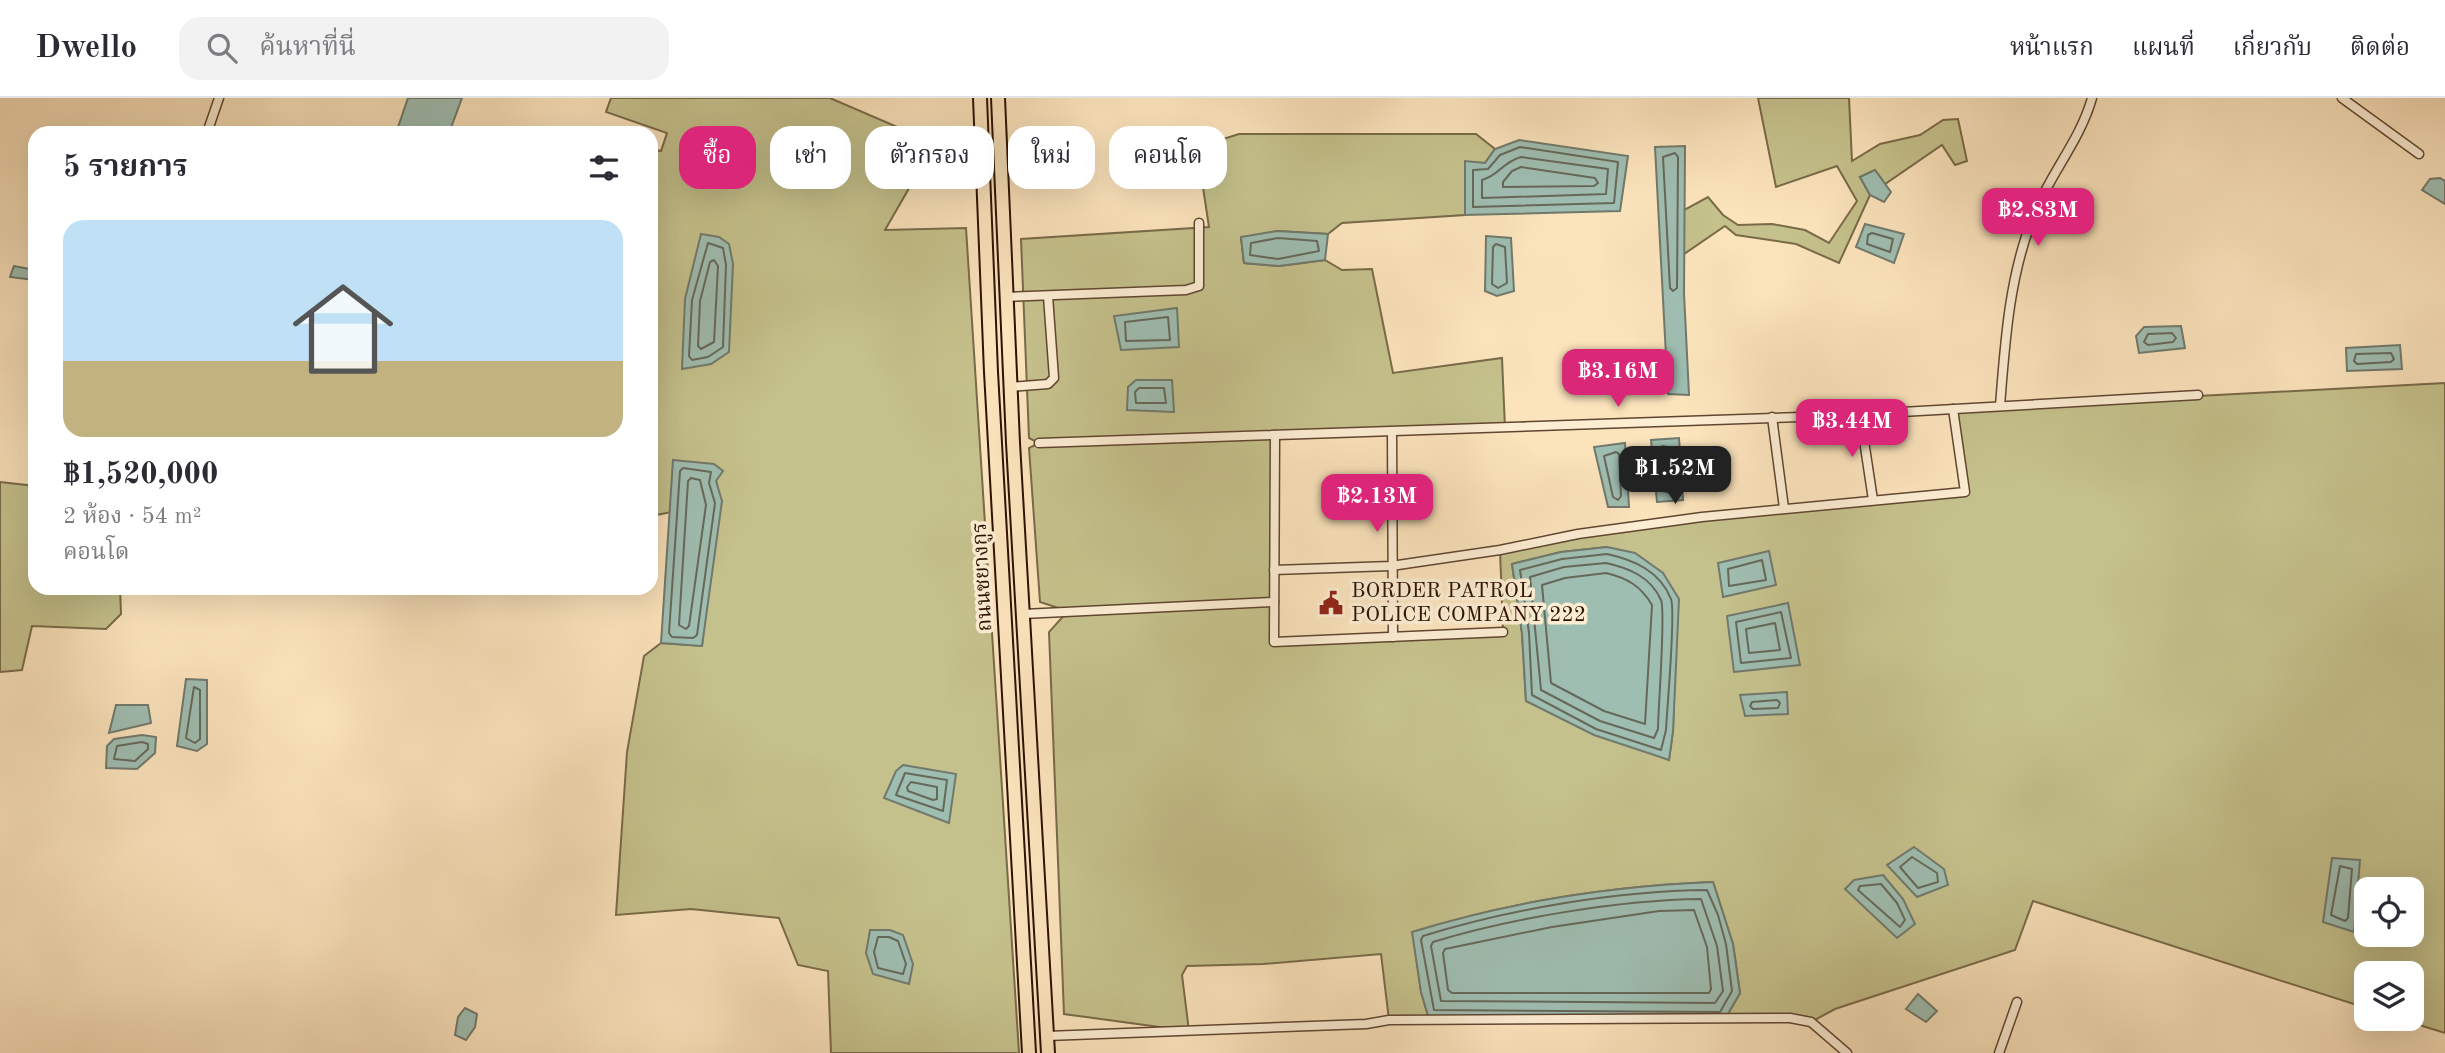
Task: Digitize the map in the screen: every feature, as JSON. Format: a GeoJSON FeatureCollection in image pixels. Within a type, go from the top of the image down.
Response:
{"type":"FeatureCollection","features":[{"type":"Feature","properties":{"kind":"highway","name":"ถนนชยางกูร"},"geometry":{"type":"LineString","coordinates":[[980,98],[980,157],[1029,1053]]}},
{"type":"Feature","properties":{"kind":"highway","name":"ถนนชยางกูร"},"geometry":{"type":"LineString","coordinates":[[998,98],[1010,387],[1048,1053]]}},
{"type":"Feature","properties":{"kind":"highway"},"geometry":{"type":"LineString","coordinates":[[1002,561],[1020,560]]}},
{"type":"Feature","properties":{"kind":"street"},"geometry":{"type":"LineString","coordinates":[[209,126],[219,98]]}},
{"type":"Feature","properties":{"kind":"street"},"geometry":{"type":"LineString","coordinates":[[2000,406],[2010,310],[2020,255],[2033,217],[2082,126],[2092,98]]}},
{"type":"Feature","properties":{"kind":"street"},"geometry":{"type":"LineString","coordinates":[[2342,98],[2420,154]]}},
{"type":"Feature","properties":{"kind":"street"},"geometry":{"type":"LineString","coordinates":[[1006,297],[1186,290],[1199,286],[1199,223]]}},
{"type":"Feature","properties":{"kind":"street"},"geometry":{"type":"LineString","coordinates":[[1010,387],[1048,384],[1054,377],[1048,296]]}},
{"type":"Feature","properties":{"kind":"street"},"geometry":{"type":"LineString","coordinates":[[1039,443],[1772,418],[2197,395]]}},
{"type":"Feature","properties":{"kind":"street"},"geometry":{"type":"LineString","coordinates":[[1274,570],[1391,566],[1500,550],[1578,534],[1784,508],[1965,492],[1953,409]]}},
{"type":"Feature","properties":{"kind":"street"},"geometry":{"type":"LineString","coordinates":[[1860,414],[1872,500]]}},
{"type":"Feature","properties":{"kind":"street"},"geometry":{"type":"LineString","coordinates":[[1772,418],[1784,508]]}},
{"type":"Feature","properties":{"kind":"street"},"geometry":{"type":"LineString","coordinates":[[1392,432],[1393,637]]}},
{"type":"Feature","properties":{"kind":"street"},"geometry":{"type":"LineString","coordinates":[[1275,435],[1274,642],[1503,632]]}},
{"type":"Feature","properties":{"kind":"street"},"geometry":{"type":"LineString","coordinates":[[1023,614],[1274,602]]}},
{"type":"Feature","properties":{"kind":"street"},"geometry":{"type":"LineString","coordinates":[[1999,1053],[2017,1002]]}},
{"type":"Feature","properties":{"kind":"street"},"geometry":{"type":"LineString","coordinates":[[1046,1036],[1312,1026],[1390,1020],[1790,1018],[1811,1022],[1847,1053]]}},
{"type":"Feature","properties":{"kind":"shaded area"},"geometry":{"type":"Polygon","coordinates":[[[611,98],[830,98],[895,126],[865,126],[865,189],[909,189],[885,230],[966,228],[1019,1053],[831,1053],[828,971],[798,965],[779,918],[691,909],[616,915],[627,752],[644,656],[661,643],[702,646],[718,493],[716,481],[673,460],[672,512],[658,515],[658,150],[661,151],[667,133],[658,130],[658,126],[647,126],[606,112],[611,98]]]}},
{"type":"Feature","properties":{"kind":"shaded area"},"geometry":{"type":"Polygon","coordinates":[[[1758,98],[1849,98],[1852,161],[1880,144],[1920,135],[1943,120],[1958,119],[1967,161],[1955,165],[1942,145],[1885,184],[1875,170],[1860,177],[1870,195],[1839,263],[1796,244],[1736,235],[1725,226],[1684,254],[1684,210],[1708,197],[1723,215],[1738,225],[1772,224],[1805,230],[1829,243],[1857,201],[1837,166],[1776,187],[1758,98]]]}},
{"type":"Feature","properties":{"kind":"shaded area"},"geometry":{"type":"Polygon","coordinates":[[[1239,134],[1476,134],[1495,149],[1485,163],[1465,162],[1465,215],[1342,223],[1328,234],[1277,231],[1241,238],[1244,263],[1279,266],[1325,260],[1342,270],[1372,269],[1393,373],[1502,358],[1505,428],[1275,436],[1274,641],[1503,631],[1500,550],[1578,534],[1965,492],[1953,409],[2445,383],[2445,1033],[2424,1026],[2424,961],[2354,961],[2354,1004],[2033,901],[2015,950],[1835,1009],[1811,1022],[1725,1019],[1740,993],[1733,944],[1713,882],[1637,887],[1561,897],[1486,912],[1413,932],[1421,992],[1429,1019],[1389,1020],[1381,954],[1263,964],[1187,966],[1182,975],[1189,1031],[1064,1014],[1049,632],[1068,611],[1040,602],[1029,448],[1039,443],[1029,438],[1021,239],[1209,227],[1203,189],[1227,189],[1227,138],[1239,134]],[[1607,547],[1561,552],[1512,564],[1522,633],[1526,701],[1669,760],[1675,671],[1607,547]]]}},
{"type":"Feature","properties":{"kind":"shaded area"},"geometry":{"type":"Polygon","coordinates":[[[0,482],[28,485],[28,595],[120,595],[121,614],[106,629],[32,626],[22,670],[0,672],[0,482]]]}},
{"type":"Feature","properties":{"kind":"water"},"geometry":{"type":"Polygon","coordinates":[[[408,98],[462,98],[452,126],[398,126],[408,98]]]}},
{"type":"Feature","properties":{"kind":"water"},"geometry":{"type":"Polygon","coordinates":[[[1519,140],[1628,156],[1620,211],[1465,215],[1465,161],[1485,163],[1495,149],[1519,140]]]}},
{"type":"Feature","properties":{"kind":"water"},"geometry":{"type":"Polygon","coordinates":[[[1685,146],[1684,293],[1689,395],[1668,394],[1655,147],[1685,146]]]}},
{"type":"Feature","properties":{"kind":"water"},"geometry":{"type":"Polygon","coordinates":[[[1875,170],[1891,192],[1884,202],[1870,195],[1860,177],[1875,170]]]}},
{"type":"Feature","properties":{"kind":"water"},"geometry":{"type":"Polygon","coordinates":[[[2440,178],[2445,181],[2445,204],[2422,190],[2430,179],[2440,178]]]}},
{"type":"Feature","properties":{"kind":"water"},"geometry":{"type":"Polygon","coordinates":[[[1865,224],[1904,234],[1894,263],[1856,247],[1865,224]]]}},
{"type":"Feature","properties":{"kind":"water"},"geometry":{"type":"Polygon","coordinates":[[[1277,231],[1328,234],[1325,260],[1279,266],[1244,263],[1241,237],[1277,231]]]}},
{"type":"Feature","properties":{"kind":"water"},"geometry":{"type":"Polygon","coordinates":[[[701,234],[719,237],[729,244],[733,264],[729,352],[711,364],[682,369],[685,299],[701,234]]]}},
{"type":"Feature","properties":{"kind":"water"},"geometry":{"type":"Polygon","coordinates":[[[1486,236],[1511,238],[1514,291],[1497,296],[1485,291],[1486,236]]]}},
{"type":"Feature","properties":{"kind":"water"},"geometry":{"type":"Polygon","coordinates":[[[14,266],[28,269],[28,279],[10,277],[14,266]]]}},
{"type":"Feature","properties":{"kind":"water"},"geometry":{"type":"Polygon","coordinates":[[[1177,308],[1179,347],[1121,350],[1114,316],[1177,308]]]}},
{"type":"Feature","properties":{"kind":"water"},"geometry":{"type":"Polygon","coordinates":[[[2181,326],[2185,348],[2139,353],[2136,336],[2144,327],[2181,326]]]}},
{"type":"Feature","properties":{"kind":"water"},"geometry":{"type":"Polygon","coordinates":[[[2400,345],[2402,369],[2347,371],[2346,348],[2400,345]]]}},
{"type":"Feature","properties":{"kind":"water"},"geometry":{"type":"Polygon","coordinates":[[[1136,380],[1172,380],[1174,412],[1127,410],[1128,387],[1136,380]]]}},
{"type":"Feature","properties":{"kind":"water"},"geometry":{"type":"Polygon","coordinates":[[[1679,438],[1683,500],[1657,502],[1651,440],[1679,438]]]}},
{"type":"Feature","properties":{"kind":"water"},"geometry":{"type":"Polygon","coordinates":[[[1625,443],[1629,507],[1608,507],[1594,447],[1625,443]]]}},
{"type":"Feature","properties":{"kind":"water"},"geometry":{"type":"Polygon","coordinates":[[[673,460],[714,464],[723,471],[716,481],[722,501],[702,646],[661,643],[673,460]]]}},
{"type":"Feature","properties":{"kind":"water"},"geometry":{"type":"Polygon","coordinates":[[[1607,547],[1635,553],[1663,573],[1679,599],[1673,731],[1669,760],[1594,735],[1526,701],[1522,633],[1512,564],[1561,552],[1607,547]]]}},
{"type":"Feature","properties":{"kind":"water"},"geometry":{"type":"Polygon","coordinates":[[[1769,551],[1776,585],[1723,597],[1718,563],[1769,551]]]}},
{"type":"Feature","properties":{"kind":"water"},"geometry":{"type":"Polygon","coordinates":[[[1788,603],[1800,665],[1734,672],[1727,616],[1788,603]]]}},
{"type":"Feature","properties":{"kind":"water"},"geometry":{"type":"Polygon","coordinates":[[[186,679],[207,680],[207,744],[197,751],[177,746],[186,679]]]}},
{"type":"Feature","properties":{"kind":"water"},"geometry":{"type":"Polygon","coordinates":[[[1787,692],[1788,714],[1745,716],[1740,695],[1787,692]]]}},
{"type":"Feature","properties":{"kind":"water"},"geometry":{"type":"Polygon","coordinates":[[[116,705],[148,705],[151,723],[109,733],[116,705]]]}},
{"type":"Feature","properties":{"kind":"water"},"geometry":{"type":"Polygon","coordinates":[[[142,735],[156,737],[155,753],[137,769],[106,768],[107,746],[114,739],[142,735]]]}},
{"type":"Feature","properties":{"kind":"water"},"geometry":{"type":"Polygon","coordinates":[[[903,765],[956,774],[949,823],[884,798],[896,771],[903,765]]]}},
{"type":"Feature","properties":{"kind":"water"},"geometry":{"type":"Polygon","coordinates":[[[1914,847],[1944,869],[1948,885],[1917,897],[1887,865],[1914,847]]]}},
{"type":"Feature","properties":{"kind":"water"},"geometry":{"type":"Polygon","coordinates":[[[2332,858],[2360,860],[2359,877],[2354,877],[2354,932],[2323,922],[2332,858]]]}},
{"type":"Feature","properties":{"kind":"water"},"geometry":{"type":"Polygon","coordinates":[[[1883,875],[1903,899],[1915,924],[1897,938],[1845,889],[1854,880],[1883,875]]]}},
{"type":"Feature","properties":{"kind":"water"},"geometry":{"type":"Polygon","coordinates":[[[1713,882],[1733,944],[1740,993],[1725,1019],[1429,1019],[1421,992],[1412,932],[1486,912],[1561,897],[1637,887],[1713,882]]]}},
{"type":"Feature","properties":{"kind":"water"},"geometry":{"type":"Polygon","coordinates":[[[870,930],[890,930],[903,935],[913,964],[909,984],[873,974],[866,953],[870,930]]]}},
{"type":"Feature","properties":{"kind":"water"},"geometry":{"type":"Polygon","coordinates":[[[1918,994],[1937,1011],[1926,1022],[1906,1009],[1918,994]]]}},
{"type":"Feature","properties":{"kind":"water"},"geometry":{"type":"Polygon","coordinates":[[[465,1008],[477,1014],[475,1027],[466,1040],[455,1035],[458,1017],[465,1008]]]}},
{"type":"Feature","properties":{"kind":"place","name":"BORDER PATROL POLICE COMPANY 222"},"geometry":{"type":"Point","coordinates":[1331,603]}}]}
